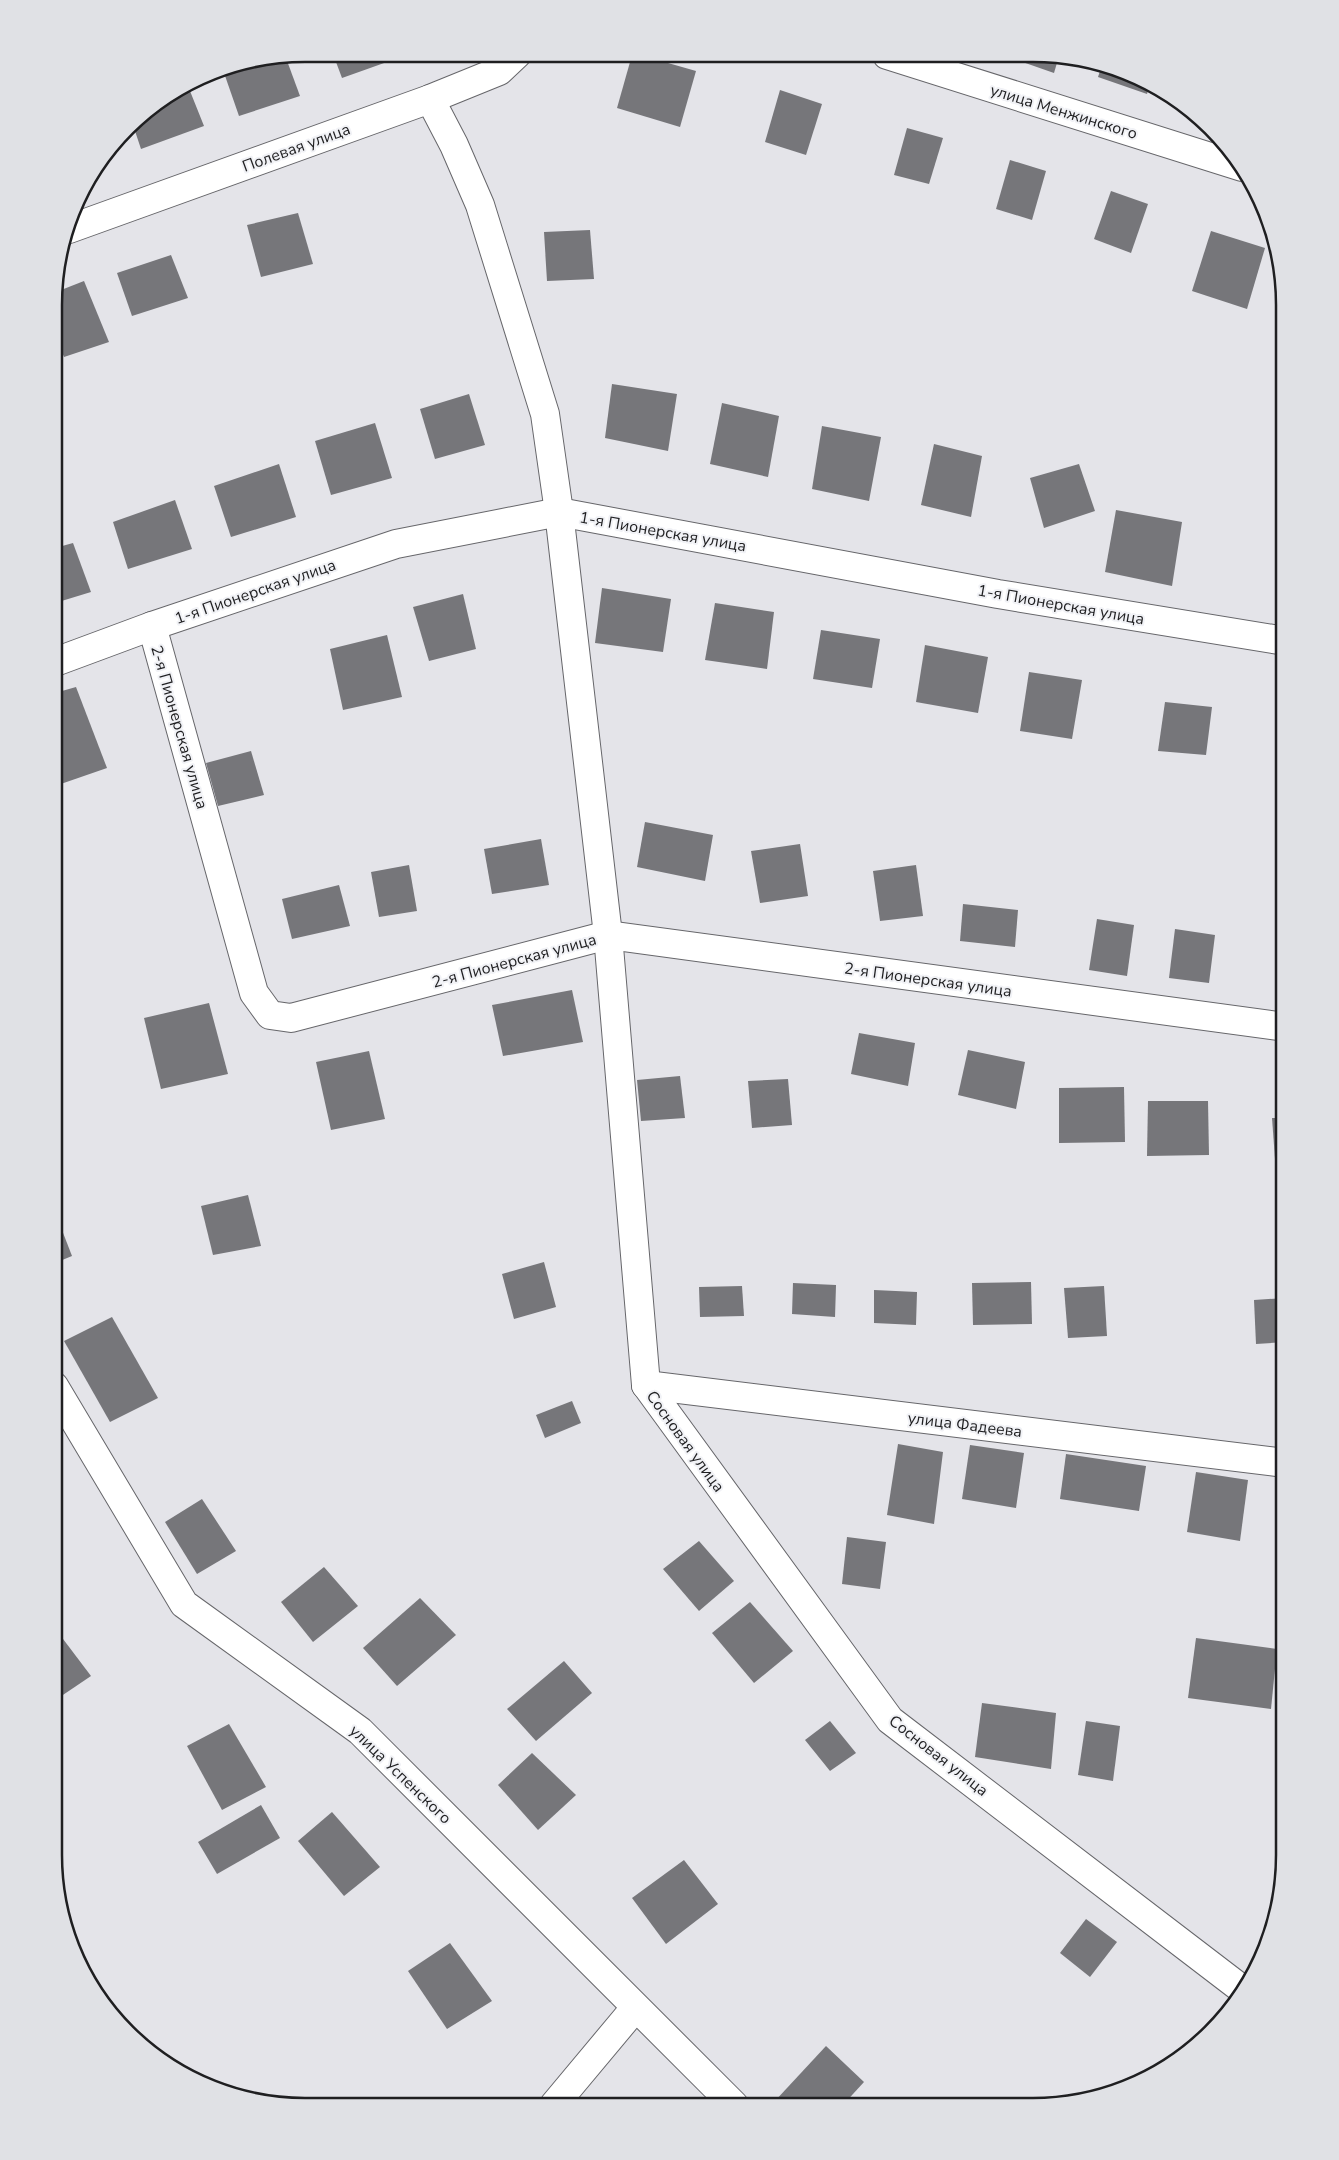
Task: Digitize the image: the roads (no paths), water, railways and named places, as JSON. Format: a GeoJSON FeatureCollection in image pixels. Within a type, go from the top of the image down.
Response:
{"type":"FeatureCollection","features":[{"type":"Feature","properties":{"kind":"street","name":"Полевая улица"},"geometry":{"type":"LineString","coordinates":[[75,227],[430,99],[499,71],[509,62]]}},
{"type":"Feature","properties":{"kind":"street","name":"улица Менжинского"},"geometry":{"type":"LineString","coordinates":[[909,62],[1231,164]]}},
{"type":"Feature","properties":{"kind":"street"},"geometry":{"type":"LineString","coordinates":[[430,99],[480,204],[545,414],[559,512],[608,935],[646,1385]]}},
{"type":"Feature","properties":{"kind":"street","name":"1-я Пионерская улица"},"geometry":{"type":"LineString","coordinates":[[62,659],[152,626],[396,544],[559,512],[998,594],[1276,640]]}},
{"type":"Feature","properties":{"kind":"street","name":"2-я Пионерская улица"},"geometry":{"type":"LineString","coordinates":[[152,626],[254,993],[270,1015],[291,1018],[608,935],[1276,1026]]}},
{"type":"Feature","properties":{"kind":"street","name":"улица Фадеева"},"geometry":{"type":"LineString","coordinates":[[646,1385],[1276,1462]]}},
{"type":"Feature","properties":{"kind":"street","name":"Сосновая улица"},"geometry":{"type":"LineString","coordinates":[[646,1385],[890,1720],[1236,1991]]}},
{"type":"Feature","properties":{"kind":"street","name":"улица Успенского"},"geometry":{"type":"LineString","coordinates":[[62,1399],[184,1604],[360,1731],[634,2008],[727,2098]]}},
{"type":"Feature","properties":{"kind":"street"},"geometry":{"type":"LineString","coordinates":[[560,2098],[634,2008]]}}]}
